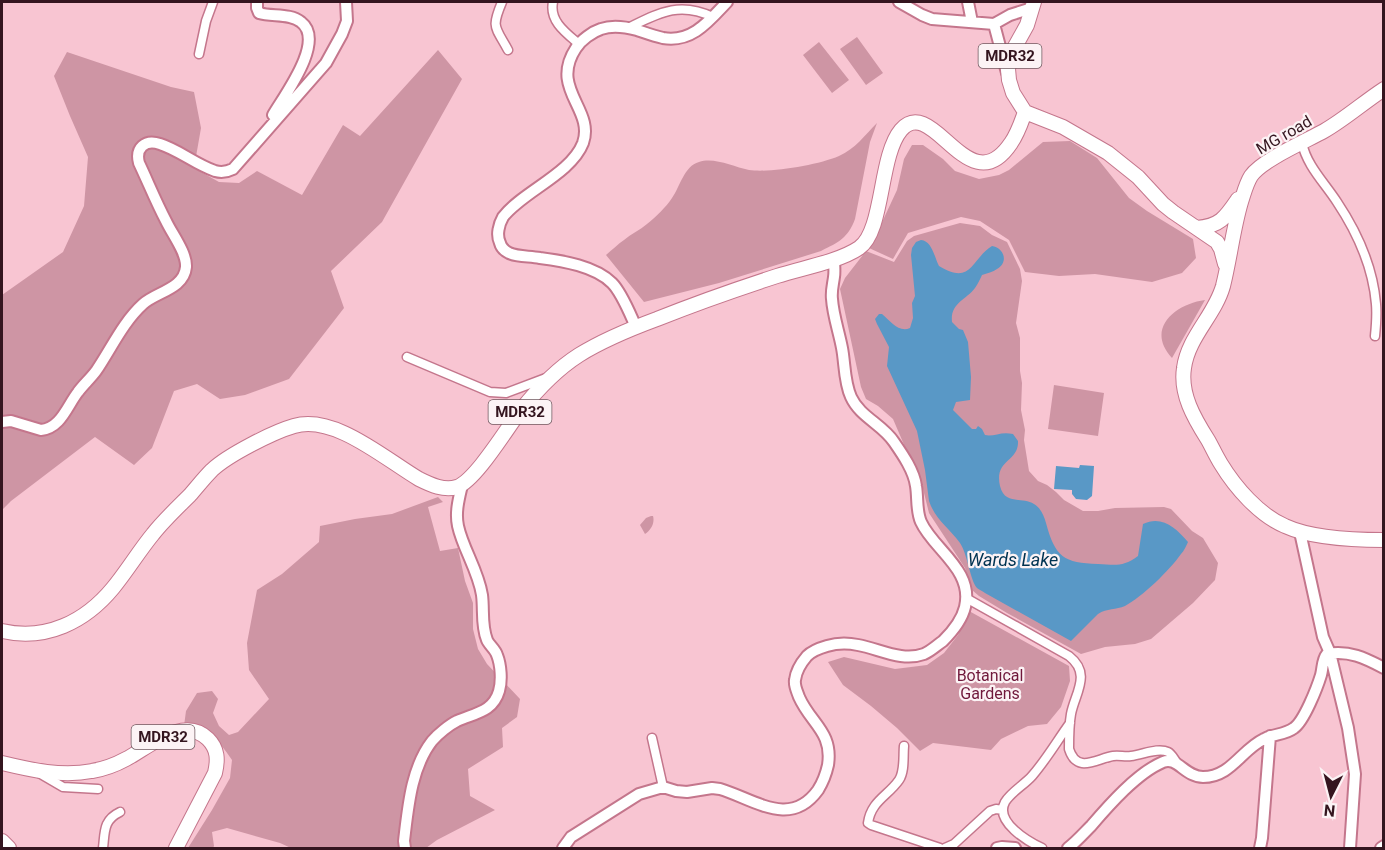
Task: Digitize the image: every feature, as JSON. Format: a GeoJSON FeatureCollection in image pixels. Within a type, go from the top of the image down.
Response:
{"type":"FeatureCollection","features":[{"type":"Feature","properties":{"kind":"main road","name":"MDR32"},"geometry":{"type":"LineString","coordinates":[[462,485],[491,452],[523,408],[575,357],[636,327],[735,290],[834,259],[860,247],[866,241],[875,218],[895,139],[905,125],[920,123],[938,133],[972,160],[991,161],[1009,146],[1025,112],[1013,93],[1008,69],[1012,52],[1028,25],[1033,5]]}},
{"type":"Feature","properties":{"kind":"main road","name":"MG road"},"geometry":{"type":"LineString","coordinates":[[1382,541],[1300,532],[1283,526],[1264,514],[1240,490],[1221,464],[1197,423],[1187,399],[1183,370],[1190,347],[1222,288],[1238,215],[1251,176],[1258,168],[1326,130],[1383,89]]}},
{"type":"Feature","properties":{"kind":"main road"},"geometry":{"type":"LineString","coordinates":[[1025,112],[1063,127],[1108,153],[1138,177],[1162,204],[1217,242],[1226,269]]}},
{"type":"Feature","properties":{"kind":"main road"},"geometry":{"type":"LineString","coordinates":[[1197,228],[1211,227],[1226,216],[1246,188]]}},
{"type":"Feature","properties":{"kind":"main road"},"geometry":{"type":"LineString","coordinates":[[2,631],[24,634],[41,633],[57,629],[89,612],[114,587],[164,521],[213,470],[240,451],[298,424],[312,423],[338,430],[437,487],[454,488],[462,485]]}},
{"type":"Feature","properties":{"kind":"main road","name":"MDR32"},"geometry":{"type":"LineString","coordinates":[[2,763],[35,770],[78,774],[109,767],[125,760],[169,734],[188,730],[198,732],[206,736],[216,749],[218,756],[215,772],[176,849]]}},
{"type":"Feature","properties":{"kind":"main road"},"geometry":{"type":"LineString","coordinates":[[2,841],[9,849]]}},
{"type":"Feature","properties":{"kind":"street"},"geometry":{"type":"LineString","coordinates":[[199,54],[206,21],[213,2]]}},
{"type":"Feature","properties":{"kind":"street"},"geometry":{"type":"LineString","coordinates":[[257,2],[256,8],[259,13],[300,21],[306,28],[309,47],[301,68],[266,125],[260,139]]}},
{"type":"Feature","properties":{"kind":"street"},"geometry":{"type":"LineString","coordinates":[[2,422],[11,421],[41,430],[56,423],[79,390],[94,374],[135,312],[145,302],[182,279],[186,266],[185,258],[139,163],[138,153],[142,145],[152,142],[160,144],[211,169],[225,172],[236,167],[326,63],[347,21],[346,2]]}},
{"type":"Feature","properties":{"kind":"street"},"geometry":{"type":"LineString","coordinates":[[502,2],[495,22],[508,50]]}},
{"type":"Feature","properties":{"kind":"street"},"geometry":{"type":"LineString","coordinates":[[553,2],[552,9],[557,23],[579,44]]}},
{"type":"Feature","properties":{"kind":"street"},"geometry":{"type":"LineString","coordinates":[[636,327],[613,284],[602,276],[587,268],[506,252],[500,245],[498,236],[502,218],[572,160],[583,143],[584,121],[568,82],[567,69],[579,44],[602,28],[615,27],[628,28],[664,38],[689,36],[700,30],[727,2]]}},
{"type":"Feature","properties":{"kind":"street"},"geometry":{"type":"LineString","coordinates":[[899,2],[932,19],[994,24],[1033,5]]}},
{"type":"Feature","properties":{"kind":"street"},"geometry":{"type":"LineString","coordinates":[[904,2],[914,10]]}},
{"type":"Feature","properties":{"kind":"street"},"geometry":{"type":"LineString","coordinates":[[968,2],[972,22]]}},
{"type":"Feature","properties":{"kind":"street"},"geometry":{"type":"LineString","coordinates":[[628,28],[668,10],[701,12],[713,17]]}},
{"type":"Feature","properties":{"kind":"street"},"geometry":{"type":"LineString","coordinates":[[994,24],[1009,80]]}},
{"type":"Feature","properties":{"kind":"street"},"geometry":{"type":"LineString","coordinates":[[1302,143],[1304,154],[1336,201],[1361,246],[1373,285],[1376,305],[1375,336]]}},
{"type":"Feature","properties":{"kind":"street"},"geometry":{"type":"LineString","coordinates":[[562,849],[571,837],[633,797],[663,788],[687,792],[720,789],[781,810],[804,804],[820,787],[826,774],[830,754],[827,741],[795,688],[795,679],[803,660],[811,652],[822,647],[846,643],[900,656],[925,654],[949,635],[963,613],[966,598],[963,582],[949,556],[928,533],[920,519],[916,484],[908,465],[889,436],[858,410],[850,396],[832,300],[834,259]]}},
{"type":"Feature","properties":{"kind":"street"},"geometry":{"type":"LineString","coordinates":[[407,357],[490,392],[498,393],[506,393],[555,375]]}},
{"type":"Feature","properties":{"kind":"street"},"geometry":{"type":"LineString","coordinates":[[405,849],[406,820],[414,780],[423,757],[433,741],[455,722],[486,711],[495,702],[500,690],[497,654],[487,642],[482,623],[482,595],[478,579],[457,525],[458,502],[462,485]]}},
{"type":"Feature","properties":{"kind":"street"},"geometry":{"type":"LineString","coordinates":[[1300,532],[1323,638],[1330,653],[1355,765],[1350,849]]}},
{"type":"Feature","properties":{"kind":"street"},"geometry":{"type":"LineString","coordinates":[[966,598],[1075,661],[1081,677],[1071,712],[1069,749],[1080,762],[1086,764],[1111,756],[1132,756],[1162,751],[1171,754],[1183,770],[1193,776],[1212,776],[1227,770],[1263,739],[1289,731],[1296,726],[1312,699],[1324,657],[1330,653],[1360,656],[1383,668]]}},
{"type":"Feature","properties":{"kind":"street"},"geometry":{"type":"LineString","coordinates":[[1042,849],[1010,826],[1005,818],[1005,803],[1040,767],[1070,723]]}},
{"type":"Feature","properties":{"kind":"street"},"geometry":{"type":"LineString","coordinates":[[1260,849],[1270,736]]}},
{"type":"Feature","properties":{"kind":"street"},"geometry":{"type":"LineString","coordinates":[[652,738],[663,788]]}},
{"type":"Feature","properties":{"kind":"street"},"geometry":{"type":"LineString","coordinates":[[904,746],[899,780],[875,804],[868,823],[940,849]]}},
{"type":"Feature","properties":{"kind":"street"},"geometry":{"type":"LineString","coordinates":[[1068,849],[1143,774],[1167,760],[1177,763]]}},
{"type":"Feature","properties":{"kind":"street"},"geometry":{"type":"LineString","coordinates":[[35,770],[63,787],[98,789]]}},
{"type":"Feature","properties":{"kind":"street"},"geometry":{"type":"LineString","coordinates":[[945,849],[954,844],[990,811],[1004,810]]}},
{"type":"Feature","properties":{"kind":"street"},"geometry":{"type":"LineString","coordinates":[[103,849],[108,820],[120,812]]}},
{"type":"Feature","properties":{"kind":"street"},"geometry":{"type":"LineString","coordinates":[[997,849],[1002,847],[1015,849]]}},
{"type":"Feature","properties":{"kind":"green space"},"geometry":{"type":"Polygon","coordinates":[[[857,37],[883,73],[866,85],[840,49],[857,37]]]}},
{"type":"Feature","properties":{"kind":"green space"},"geometry":{"type":"Polygon","coordinates":[[[819,42],[849,80],[832,93],[803,55],[819,42]]]}},
{"type":"Feature","properties":{"kind":"green space"},"geometry":{"type":"Polygon","coordinates":[[[438,50],[462,79],[382,222],[331,271],[344,308],[289,379],[245,395],[220,399],[197,384],[174,391],[152,448],[134,465],[95,437],[2,510],[2,295],[63,252],[84,206],[88,157],[54,76],[67,52],[171,87],[194,92],[201,128],[194,168],[219,182],[239,183],[257,171],[302,195],[343,125],[360,136],[438,50]]]}},
{"type":"Feature","properties":{"kind":"green space"},"geometry":{"type":"Polygon","coordinates":[[[877,123],[870,142],[855,219],[842,239],[821,251],[719,283],[644,302],[606,255],[661,212],[672,198],[686,172],[694,164],[711,161],[758,171],[807,165],[839,156],[850,150],[877,123]]]}},
{"type":"Feature","properties":{"kind":"green space"},"geometry":{"type":"Polygon","coordinates":[[[1070,141],[1097,158],[1129,198],[1193,239],[1196,258],[1182,273],[1152,282],[1095,274],[1059,276],[1025,272],[1009,240],[980,221],[961,217],[908,233],[893,259],[869,248],[897,190],[904,159],[912,145],[923,145],[955,171],[979,179],[999,175],[1009,170],[1043,142],[1070,141]]]}},
{"type":"Feature","properties":{"kind":"green space"},"geometry":{"type":"Polygon","coordinates":[[[960,223],[980,226],[1007,242],[1020,269],[1022,281],[1016,323],[1020,338],[1021,410],[1029,471],[1038,481],[1083,511],[1115,508],[1164,507],[1171,509],[1192,531],[1203,538],[1218,563],[1215,580],[1193,603],[1151,639],[1135,644],[1105,647],[1081,654],[979,596],[972,590],[965,568],[929,513],[920,477],[893,419],[866,399],[861,387],[840,289],[845,278],[866,251],[894,262],[907,241],[914,236],[960,223]]]}},
{"type":"Feature","properties":{"kind":"green space"},"geometry":{"type":"Polygon","coordinates":[[[1205,300],[1172,358],[1164,347],[1162,337],[1167,320],[1183,307],[1205,300]]]}},
{"type":"Feature","properties":{"kind":"green space"},"geometry":{"type":"Polygon","coordinates":[[[1054,385],[1104,393],[1098,436],[1048,429],[1054,385]]]}},
{"type":"Feature","properties":{"kind":"green space"},"geometry":{"type":"Polygon","coordinates":[[[438,497],[443,502],[428,507],[440,551],[458,548],[465,581],[473,603],[473,629],[478,649],[487,664],[520,699],[517,717],[502,728],[503,747],[468,769],[470,796],[495,810],[426,848],[291,848],[227,828],[212,832],[213,848],[188,848],[230,778],[232,760],[212,737],[184,726],[186,711],[197,693],[212,691],[218,699],[213,713],[219,726],[229,735],[238,732],[269,699],[249,670],[247,643],[257,590],[282,574],[319,542],[320,526],[392,514],[438,497]]]}},
{"type":"Feature","properties":{"kind":"green space"},"geometry":{"type":"Polygon","coordinates":[[[653,516],[653,524],[645,534],[640,525],[653,516]]]}},
{"type":"Feature","properties":{"kind":"green space","name":"Botanical Gardens"},"geometry":{"type":"Polygon","coordinates":[[[969,611],[1069,666],[1070,681],[1061,707],[1047,724],[1028,726],[1001,739],[991,750],[933,743],[920,751],[897,728],[843,685],[828,662],[844,657],[895,669],[927,665],[944,653],[958,635],[969,611]]]}},
{"type":"Feature","properties":{"kind":"water","name":"Wards Lake"},"geometry":{"type":"Polygon","coordinates":[[[921,240],[928,243],[939,266],[958,273],[965,272],[992,246],[1000,249],[1004,256],[1001,266],[982,275],[975,288],[953,310],[952,316],[952,322],[963,330],[968,342],[971,377],[970,400],[956,402],[953,410],[972,429],[978,426],[985,435],[1013,434],[1018,441],[1015,453],[1000,471],[1002,492],[1014,500],[1029,502],[1040,510],[1057,551],[1069,560],[1115,565],[1133,560],[1138,556],[1143,524],[1156,521],[1168,524],[1188,542],[1176,560],[1147,590],[1125,606],[1098,614],[1071,641],[977,588],[960,543],[939,518],[929,501],[917,431],[887,366],[889,347],[875,319],[882,314],[898,328],[910,328],[913,318],[912,303],[915,296],[911,255],[916,242],[921,240]]]}},
{"type":"Feature","properties":{"kind":"water"},"geometry":{"type":"Polygon","coordinates":[[[1080,465],[1094,466],[1092,496],[1087,500],[1076,499],[1072,490],[1054,489],[1056,466],[1079,468],[1080,465]]]}}]}
